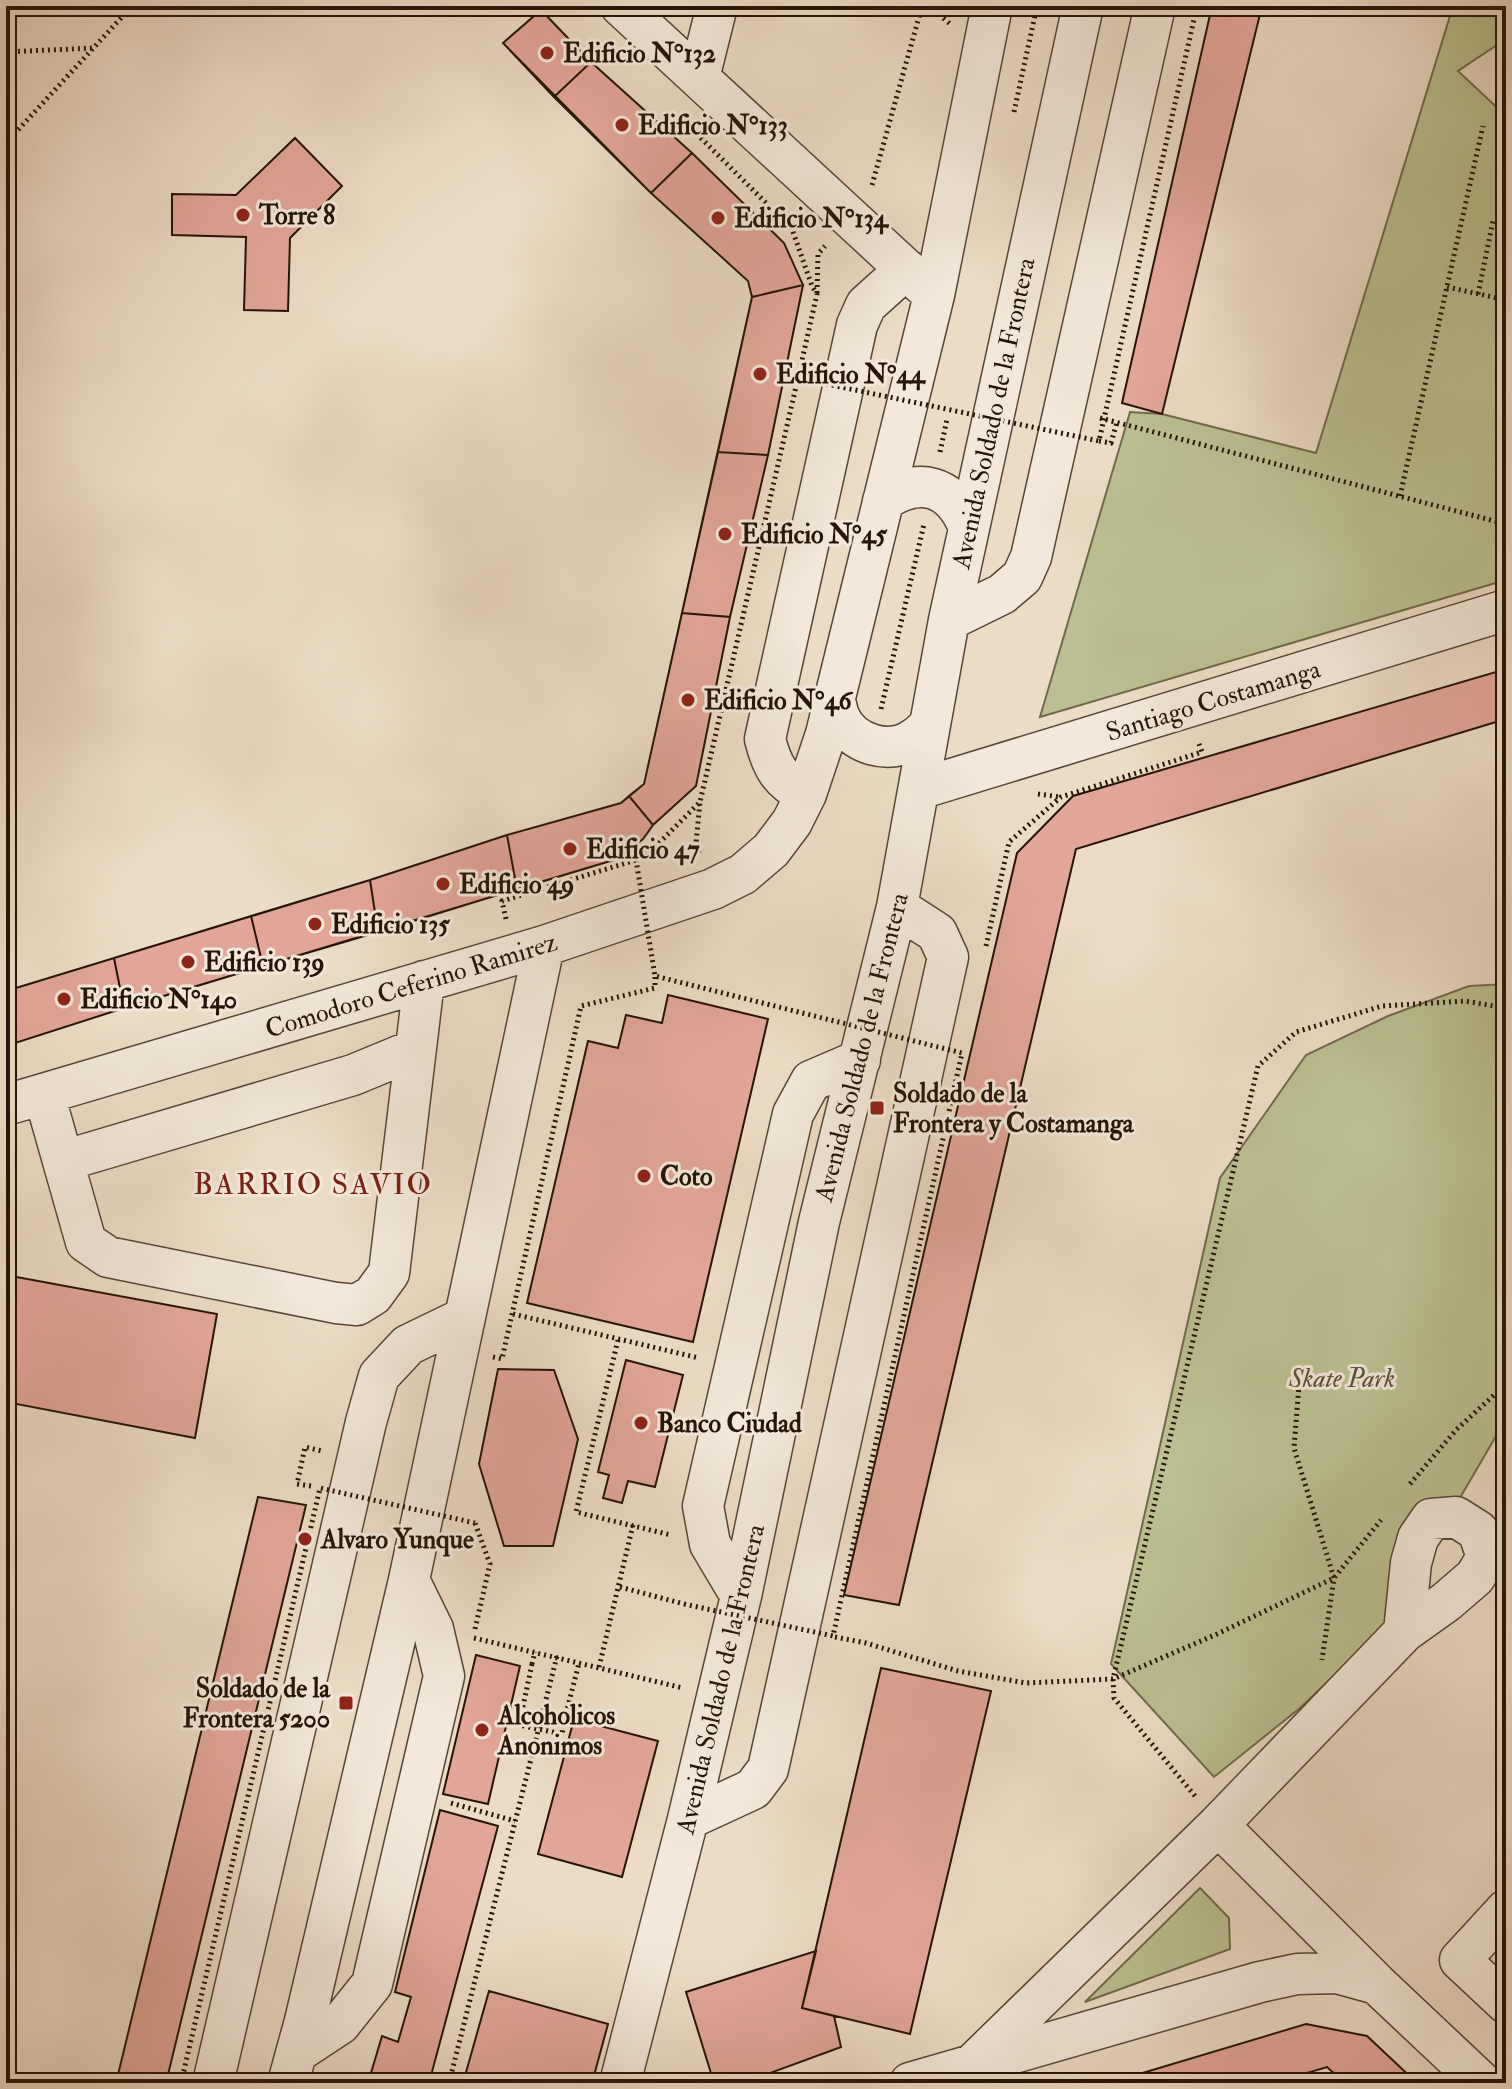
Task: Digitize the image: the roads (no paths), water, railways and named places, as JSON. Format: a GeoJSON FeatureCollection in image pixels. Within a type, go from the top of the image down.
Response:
{"type":"FeatureCollection","features":[{"type":"Feature","properties":{"kind":"street"},"geometry":{"type":"LineString","coordinates":[[621,6],[920,282]]}},
{"type":"Feature","properties":{"kind":"street"},"geometry":{"type":"LineString","coordinates":[[699,78],[717,6]]}},
{"type":"Feature","properties":{"kind":"street"},"geometry":{"type":"LineString","coordinates":[[799,808],[826,734],[883,501],[920,282],[992,6]]}},
{"type":"Feature","properties":{"kind":"street","name":"Avenida Soldado de la Frontera"},"geometry":{"type":"LineString","coordinates":[[620,2083],[741,1596],[819,1222],[897,907],[968,525],[1083,6]]}},
{"type":"Feature","properties":{"kind":"street"},"geometry":{"type":"LineString","coordinates":[[949,620],[1002,594],[1022,577],[1031,557],[1155,6]]}},
{"type":"Feature","properties":{"kind":"street"},"geometry":{"type":"LineString","coordinates":[[799,808],[790,786],[771,763],[765,739],[857,325],[866,305],[883,287],[920,282]]}},
{"type":"Feature","properties":{"kind":"street"},"geometry":{"type":"LineString","coordinates":[[883,501],[906,488],[932,488],[949,496],[961,508],[968,525]]}},
{"type":"Feature","properties":{"kind":"street","name":"Santiago Costamanga"},"geometry":{"type":"LineString","coordinates":[[919,789],[1506,610]]}},
{"type":"Feature","properties":{"kind":"street"},"geometry":{"type":"LineString","coordinates":[[834,697],[840,719],[853,735],[872,746],[894,747],[914,740],[930,725]]}},
{"type":"Feature","properties":{"kind":"street","name":"Comodoro Ceferino Ramirez"},"geometry":{"type":"LineString","coordinates":[[6,1105],[544,946],[713,889],[743,874],[771,850],[799,808]]}},
{"type":"Feature","properties":{"kind":"street"},"geometry":{"type":"LineString","coordinates":[[688,1819],[753,1789],[768,1769],[948,957],[937,933],[897,907]]}},
{"type":"Feature","properties":{"kind":"street"},"geometry":{"type":"LineString","coordinates":[[292,2068],[409,1580],[544,946]]}},
{"type":"Feature","properties":{"kind":"street"},"geometry":{"type":"LineString","coordinates":[[44,1094],[86,1242],[108,1257],[357,1305],[373,1295],[389,1273],[424,981]]}},
{"type":"Feature","properties":{"kind":"street"},"geometry":{"type":"LineString","coordinates":[[63,1161],[353,1075],[416,1049]]}},
{"type":"Feature","properties":{"kind":"street"},"geometry":{"type":"LineString","coordinates":[[741,1596],[710,1544],[703,1506],[793,1114],[811,1081],[860,1060]]}},
{"type":"Feature","properties":{"kind":"street"},"geometry":{"type":"LineString","coordinates":[[213,2083],[379,1376],[408,1345],[464,1318]]}},
{"type":"Feature","properties":{"kind":"street"},"geometry":{"type":"LineString","coordinates":[[292,2068],[340,2024],[372,1984],[444,1676],[433,1629],[409,1580]]}},
{"type":"Feature","properties":{"kind":"street"},"geometry":{"type":"LineString","coordinates":[[971,2066],[1218,1825],[1404,1632]]}},
{"type":"Feature","properties":{"kind":"street"},"geometry":{"type":"LineString","coordinates":[[1218,1825],[1377,1984],[1482,2083]]}},
{"type":"Feature","properties":{"kind":"street"},"geometry":{"type":"LineString","coordinates":[[1506,1910],[1460,1960],[1506,2003]]}},
{"type":"Feature","properties":{"kind":"street"},"geometry":{"type":"LineString","coordinates":[[910,2083],[1297,1974],[1337,1973],[1377,1984]]}},
{"type":"Feature","properties":{"kind":"place","name":"Edificio N°132"},"geometry":{"type":"Point","coordinates":[547,53]}},
{"type":"Feature","properties":{"kind":"place","name":"Edificio N°133"},"geometry":{"type":"Point","coordinates":[622,125]}},
{"type":"Feature","properties":{"kind":"place","name":"Torre 8"},"geometry":{"type":"Point","coordinates":[243,215]}},
{"type":"Feature","properties":{"kind":"place","name":"Edificio N°134"},"geometry":{"type":"Point","coordinates":[718,218]}},
{"type":"Feature","properties":{"kind":"place","name":"Edificio N°44"},"geometry":{"type":"Point","coordinates":[760,374]}},
{"type":"Feature","properties":{"kind":"place","name":"Edificio N°45"},"geometry":{"type":"Point","coordinates":[725,534]}},
{"type":"Feature","properties":{"kind":"place","name":"Edificio N°46"},"geometry":{"type":"Point","coordinates":[688,700]}},
{"type":"Feature","properties":{"kind":"place","name":"Edificio 47"},"geometry":{"type":"Point","coordinates":[570,849]}},
{"type":"Feature","properties":{"kind":"place","name":"Edificio 49"},"geometry":{"type":"Point","coordinates":[443,884]}},
{"type":"Feature","properties":{"kind":"place","name":"Edificio 135"},"geometry":{"type":"Point","coordinates":[315,924]}},
{"type":"Feature","properties":{"kind":"place","name":"Edificio 139"},"geometry":{"type":"Point","coordinates":[188,962]}},
{"type":"Feature","properties":{"kind":"place","name":"Edificio N°140"},"geometry":{"type":"Point","coordinates":[64,999]}},
{"type":"Feature","properties":{"kind":"place","name":"Soldado de la Frontera y Costamanga"},"geometry":{"type":"Point","coordinates":[877,1108]}},
{"type":"Feature","properties":{"kind":"place","name":"Coto"},"geometry":{"type":"Point","coordinates":[644,1176]}},
{"type":"Feature","properties":{"kind":"place","name":"Banco Ciudad"},"geometry":{"type":"Point","coordinates":[641,1423]}},
{"type":"Feature","properties":{"kind":"place","name":"Alvaro Yunque"},"geometry":{"type":"Point","coordinates":[305,1539]}},
{"type":"Feature","properties":{"kind":"place","name":"Soldado de la Frontera 5200"},"geometry":{"type":"Point","coordinates":[346,1703]}},
{"type":"Feature","properties":{"kind":"place","name":"Alcoholicos Anonimos"},"geometry":{"type":"Point","coordinates":[482,1730]}},
{"type":"Feature","properties":{"kind":"district","name":"BARRIO SAVIO"},"geometry":{"type":"Point","coordinates":[313,1184]}},
{"type":"Feature","properties":{"kind":"park label","name":"Skate Park"},"geometry":{"type":"Point","coordinates":[1342,1378]}}]}
